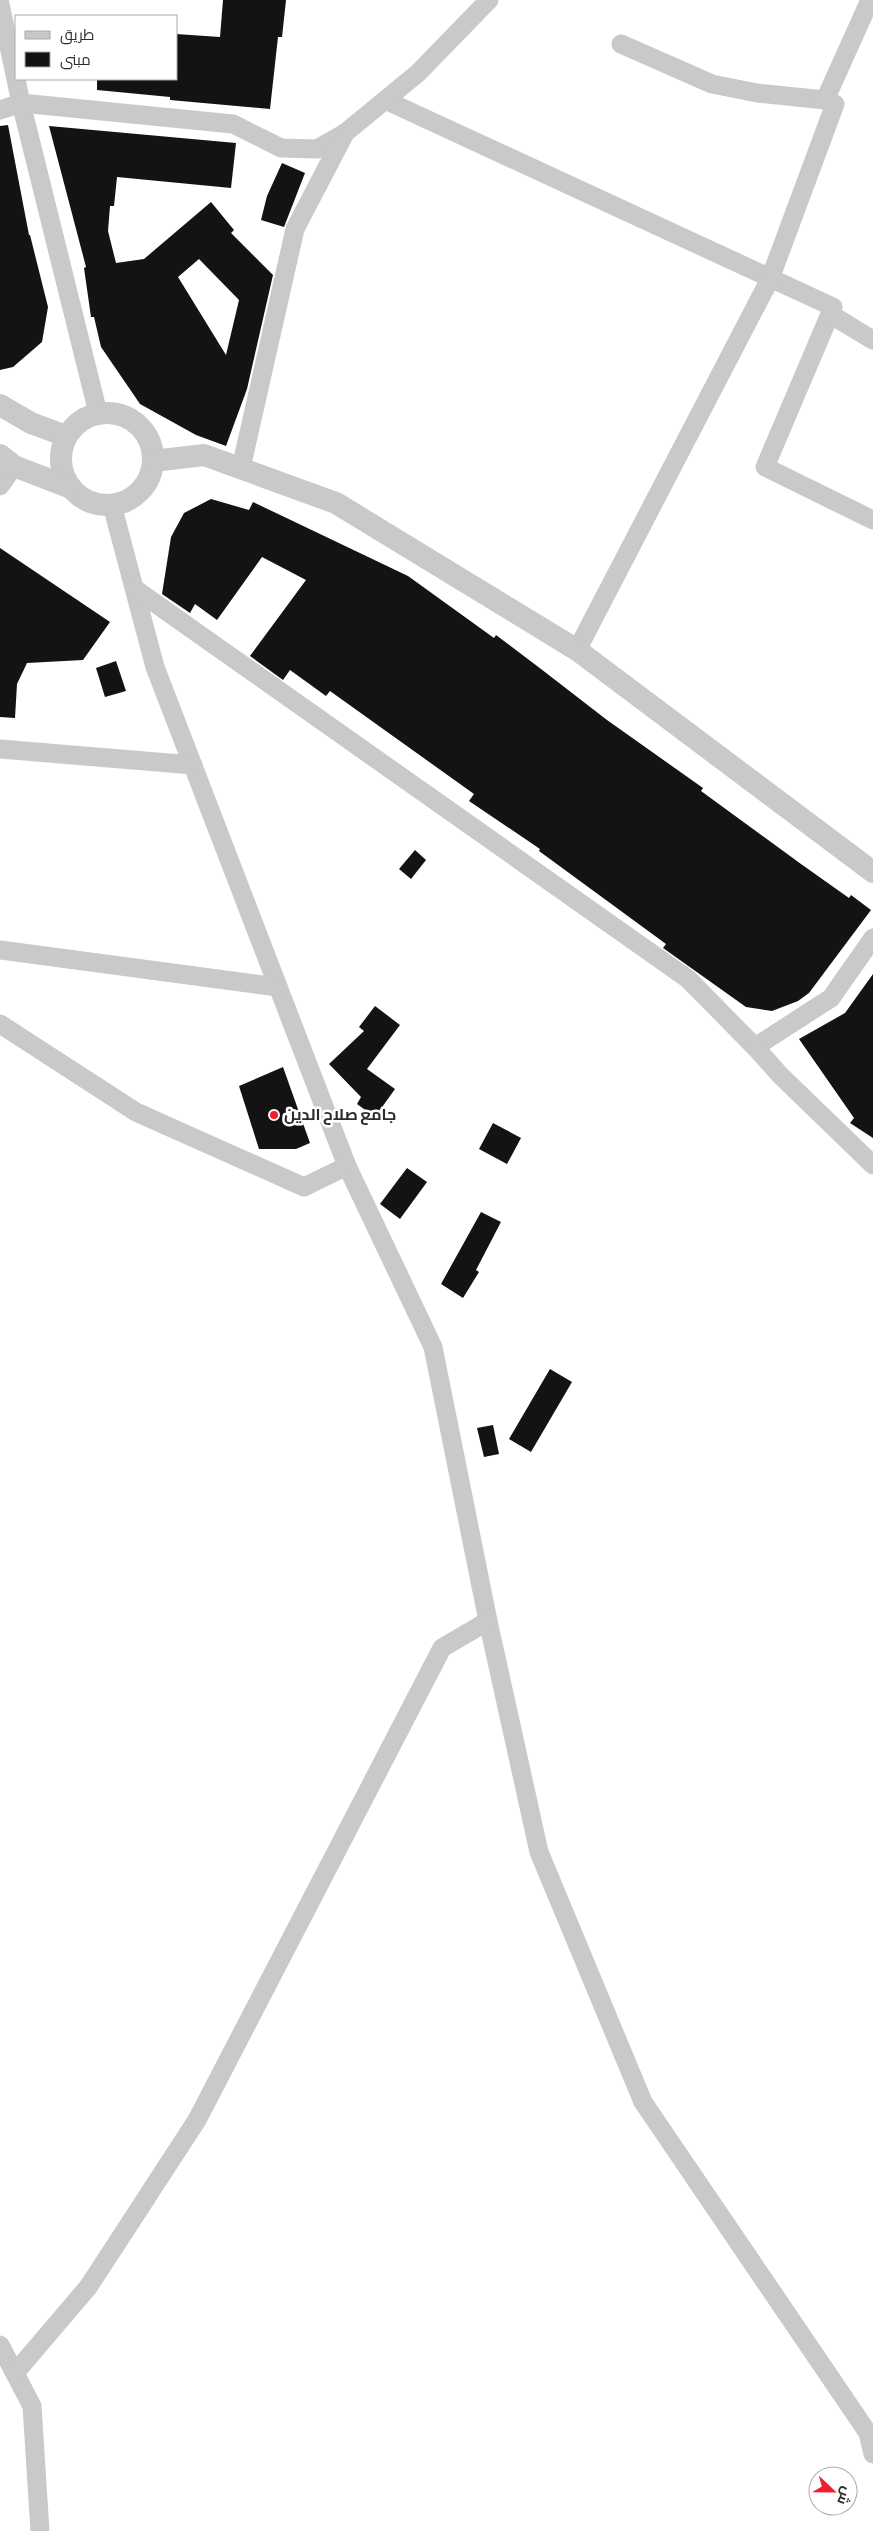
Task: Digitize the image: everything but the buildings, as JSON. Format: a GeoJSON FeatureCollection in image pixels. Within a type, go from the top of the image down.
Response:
{"type":"FeatureCollection","features":[{"type":"Feature","properties":{"kind":"street"},"geometry":{"type":"LineString","coordinates":[[0,110],[21,103],[233,124],[282,148],[317,149],[345,133],[418,73],[488,0]]}},
{"type":"Feature","properties":{"kind":"street"},"geometry":{"type":"LineString","coordinates":[[826,100],[870,0]]}},
{"type":"Feature","properties":{"kind":"street"},"geometry":{"type":"LineString","coordinates":[[1,11],[15,75]]}},
{"type":"Feature","properties":{"kind":"street"},"geometry":{"type":"LineString","coordinates":[[577,650],[770,279],[835,104],[826,100],[756,93],[712,84],[621,44]]}},
{"type":"Feature","properties":{"kind":"street"},"geometry":{"type":"LineString","coordinates":[[16,80],[98,413]]}},
{"type":"Feature","properties":{"kind":"street"},"geometry":{"type":"LineString","coordinates":[[385,100],[833,307],[765,467],[873,520]]}},
{"type":"Feature","properties":{"kind":"street"},"geometry":{"type":"LineString","coordinates":[[241,468],[295,229],[345,133]]}},
{"type":"Feature","properties":{"kind":"street"},"geometry":{"type":"LineString","coordinates":[[830,314],[873,340]]}},
{"type":"Feature","properties":{"kind":"street"},"geometry":{"type":"LineString","coordinates":[[0,405],[31,423],[66,436]]}},
{"type":"Feature","properties":{"kind":"street"},"geometry":{"type":"LineString","coordinates":[[98,413],[112,413],[125,416],[137,424],[146,434],[152,447],[153,461],[149,477],[140,490],[127,500],[112,505],[97,504],[82,498],[71,488],[62,472],[61,454],[66,436],[79,421],[98,413]]}},
{"type":"Feature","properties":{"kind":"street"},"geometry":{"type":"LineString","coordinates":[[153,461],[204,455],[336,503],[577,650],[873,872]]}},
{"type":"Feature","properties":{"kind":"street"},"geometry":{"type":"LineString","coordinates":[[0,486],[7,461],[71,488]]}},
{"type":"Feature","properties":{"kind":"street"},"geometry":{"type":"LineString","coordinates":[[112,505],[155,667],[347,1166],[433,1347],[488,1621],[538,1852],[643,2102],[868,2433],[873,2454]]}},
{"type":"Feature","properties":{"kind":"street"},"geometry":{"type":"LineString","coordinates":[[134,589],[688,978],[780,1075],[873,1165]]}},
{"type":"Feature","properties":{"kind":"street"},"geometry":{"type":"LineString","coordinates":[[0,749],[193,765]]}},
{"type":"Feature","properties":{"kind":"street"},"geometry":{"type":"LineString","coordinates":[[755,1047],[831,998],[873,938]]}},
{"type":"Feature","properties":{"kind":"street"},"geometry":{"type":"LineString","coordinates":[[0,950],[278,987]]}},
{"type":"Feature","properties":{"kind":"street"},"geometry":{"type":"LineString","coordinates":[[0,1024],[136,1112],[304,1187],[347,1166]]}},
{"type":"Feature","properties":{"kind":"street"},"geometry":{"type":"LineString","coordinates":[[15,2373],[89,2286],[197,2120],[442,1648],[488,1621]]}},
{"type":"Feature","properties":{"kind":"street"},"geometry":{"type":"LineString","coordinates":[[0,2345],[32,2406],[40,2531]]}},
{"type":"Feature","properties":{"kind":"place","name":"جامع صلاح الدين"},"geometry":{"type":"Point","coordinates":[274,1115]}}]}
